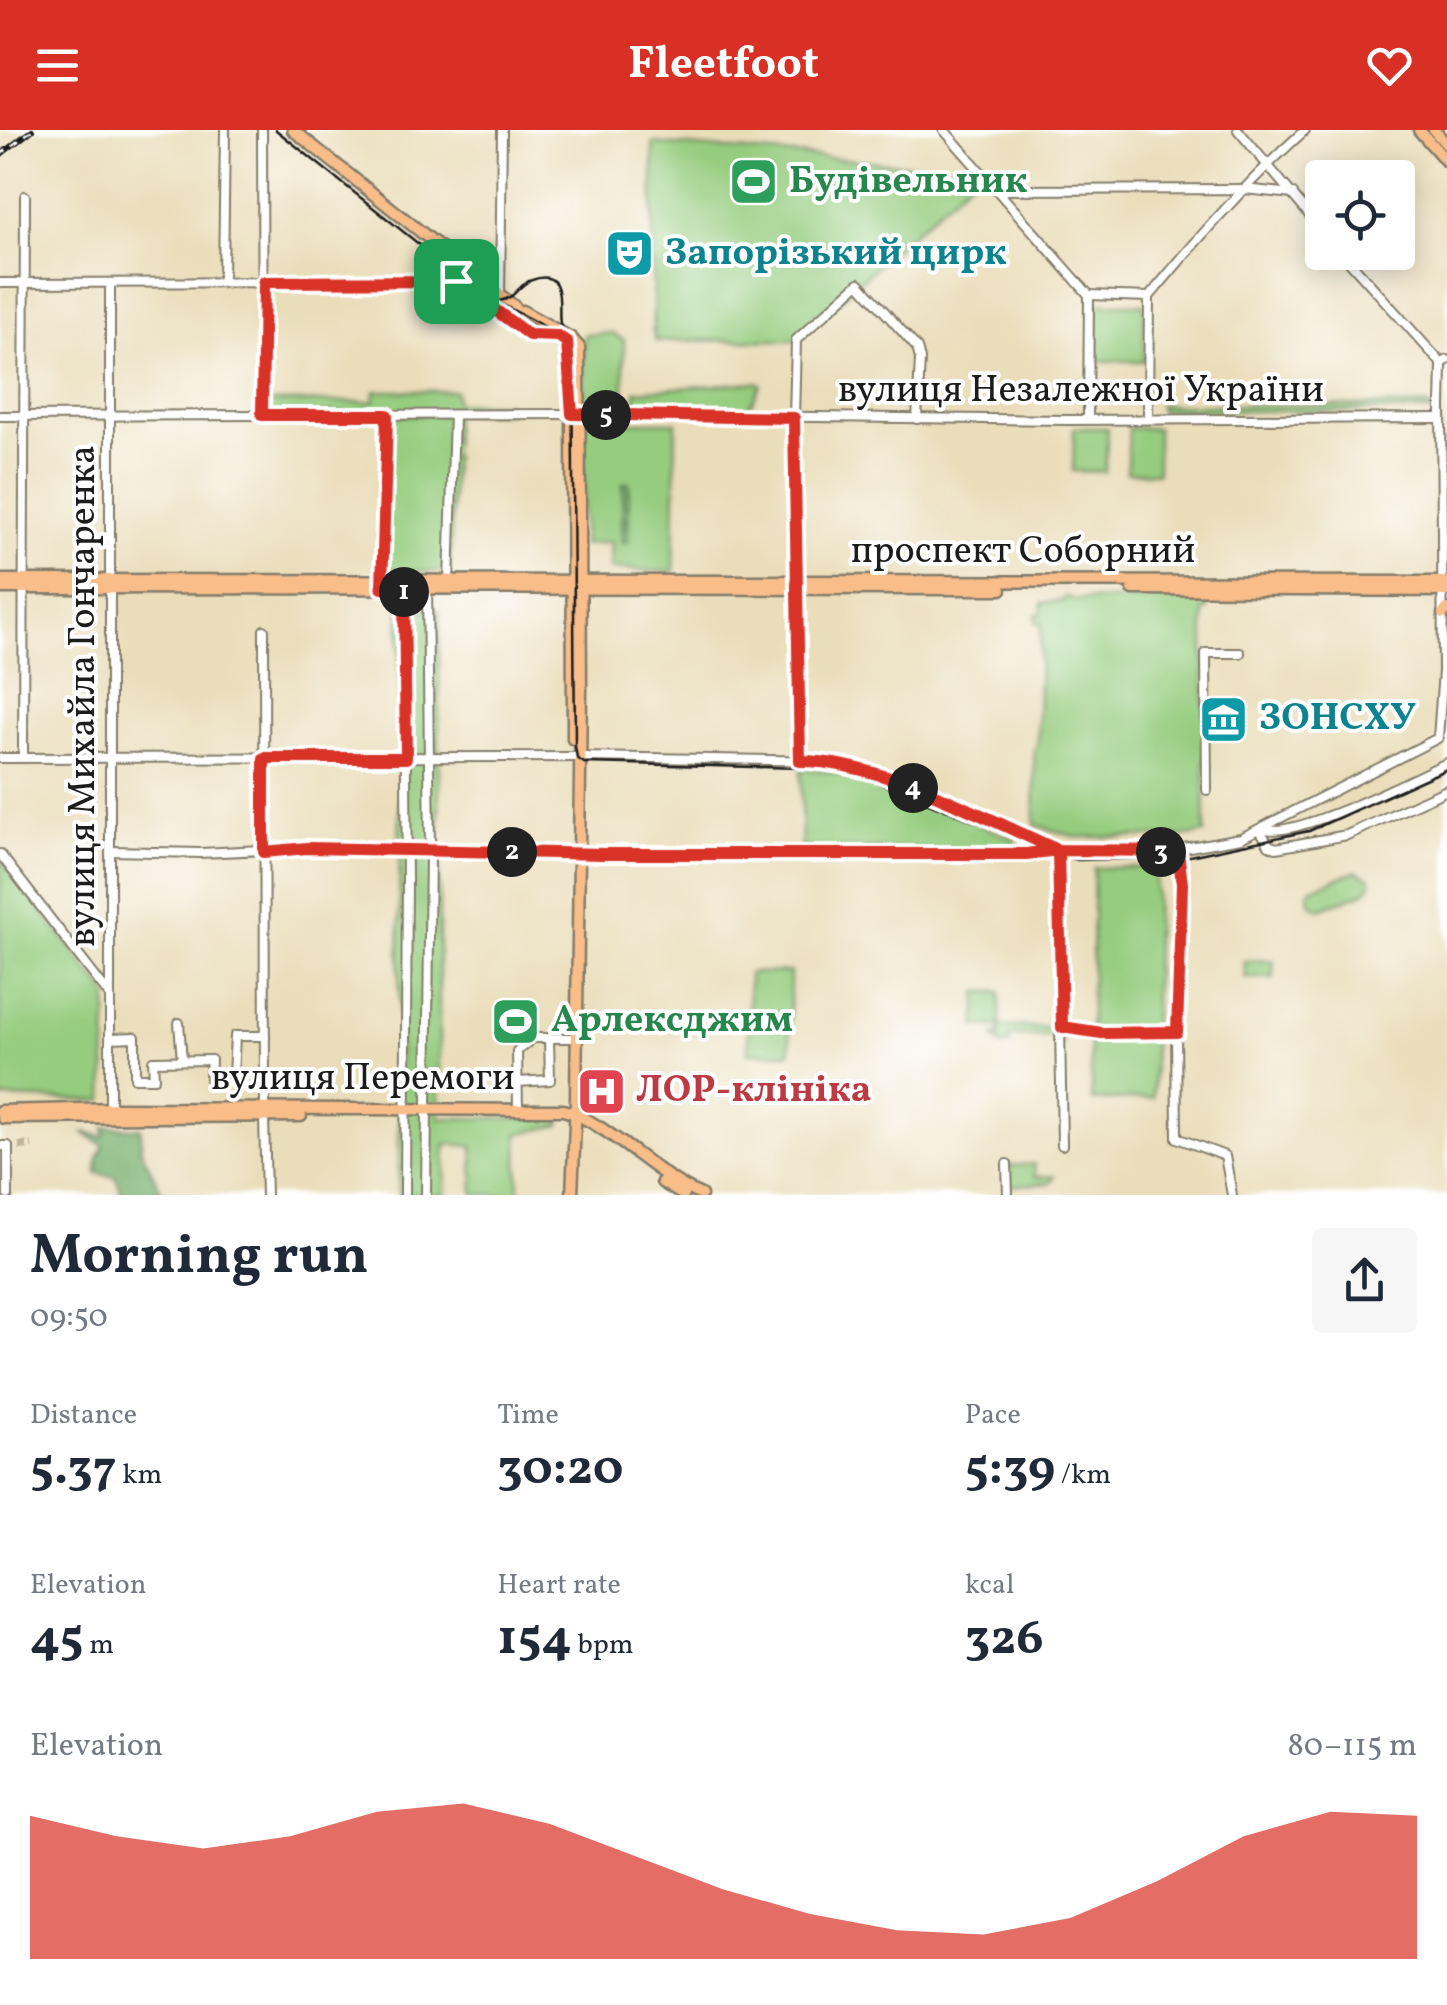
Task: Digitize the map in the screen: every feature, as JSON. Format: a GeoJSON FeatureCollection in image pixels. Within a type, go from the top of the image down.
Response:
{"type":"FeatureCollection","features":[{"type":"Feature","properties":{"kind":"main road"},"geometry":{"type":"LineString","coordinates":[[293,130],[500,297],[572,342],[577,414],[577,758],[569,1195]]}},
{"type":"Feature","properties":{"kind":"main road"},"geometry":{"type":"LineString","coordinates":[[1419,130],[1447,162]]}},
{"type":"Feature","properties":{"kind":"main road"},"geometry":{"type":"LineString","coordinates":[[1434,130],[1447,145]]}},
{"type":"Feature","properties":{"kind":"main road","name":"проспект Соборний"},"geometry":{"type":"LineString","coordinates":[[0,580],[23,584]]}},
{"type":"Feature","properties":{"kind":"main road","name":"проспект Соборний"},"geometry":{"type":"LineString","coordinates":[[0,588],[112,583],[1445,586]]}},
{"type":"Feature","properties":{"kind":"main road"},"geometry":{"type":"LineString","coordinates":[[573,1116],[576,852]]}},
{"type":"Feature","properties":{"kind":"main road","name":"вулиця Перемоги"},"geometry":{"type":"LineString","coordinates":[[0,1114],[518,1109],[573,1116]]}},
{"type":"Feature","properties":{"kind":"main road","name":"вулиця Перемоги"},"geometry":{"type":"LineString","coordinates":[[416,1111],[573,1116]]}},
{"type":"Feature","properties":{"kind":"main road"},"geometry":{"type":"LineString","coordinates":[[573,1116],[682,1195]]}},
{"type":"Feature","properties":{"kind":"main road"},"geometry":{"type":"LineString","coordinates":[[573,1116],[667,1178],[701,1195]]}},
{"type":"Feature","properties":{"kind":"street"},"geometry":{"type":"LineString","coordinates":[[222,281],[225,130]]}},
{"type":"Feature","properties":{"kind":"street"},"geometry":{"type":"LineString","coordinates":[[262,130],[262,415]]}},
{"type":"Feature","properties":{"kind":"street"},"geometry":{"type":"LineString","coordinates":[[500,297],[502,130]]}},
{"type":"Feature","properties":{"kind":"street"},"geometry":{"type":"LineString","coordinates":[[944,130],[1090,296],[1088,418]]}},
{"type":"Feature","properties":{"kind":"street"},"geometry":{"type":"LineString","coordinates":[[1238,130],[1305,209]]}},
{"type":"Feature","properties":{"kind":"street"},"geometry":{"type":"LineString","coordinates":[[1148,417],[1149,297],[1244,189],[1305,130]]}},
{"type":"Feature","properties":{"kind":"street"},"geometry":{"type":"LineString","coordinates":[[998,190],[1244,189],[1293,194]]}},
{"type":"Feature","properties":{"kind":"street"},"geometry":{"type":"LineString","coordinates":[[23,758],[26,196]]}},
{"type":"Feature","properties":{"kind":"street"},"geometry":{"type":"LineString","coordinates":[[110,851],[264,852],[307,848],[1026,854],[1058,850],[1178,851],[1241,838],[1262,829],[1438,738],[1446,612],[1441,418],[1445,362],[1358,270]]}},
{"type":"Feature","properties":{"kind":"street"},"geometry":{"type":"LineString","coordinates":[[0,283],[478,278]]}},
{"type":"Feature","properties":{"kind":"street"},"geometry":{"type":"LineString","coordinates":[[456,281],[529,335],[558,336],[572,342]]}},
{"type":"Feature","properties":{"kind":"street"},"geometry":{"type":"LineString","coordinates":[[800,761],[796,340],[859,283],[917,348],[920,359],[916,419]]}},
{"type":"Feature","properties":{"kind":"street","name":"вулиця Михайла Гончаренка"},"geometry":{"type":"LineString","coordinates":[[110,284],[110,1112]]}},
{"type":"Feature","properties":{"kind":"street"},"geometry":{"type":"LineString","coordinates":[[1090,296],[1149,297]]}},
{"type":"Feature","properties":{"kind":"street"},"geometry":{"type":"LineString","coordinates":[[382,584],[387,415]]}},
{"type":"Feature","properties":{"kind":"street"},"geometry":{"type":"LineString","coordinates":[[449,584],[454,415]]}},
{"type":"Feature","properties":{"kind":"street","name":"вулиця Незалежної України"},"geometry":{"type":"LineString","coordinates":[[0,416],[1441,418]]}},
{"type":"Feature","properties":{"kind":"street"},"geometry":{"type":"LineString","coordinates":[[1444,556],[1447,566]]}},
{"type":"Feature","properties":{"kind":"street"},"geometry":{"type":"LineString","coordinates":[[404,584],[407,851],[416,1111],[426,1195]]}},
{"type":"Feature","properties":{"kind":"street"},"geometry":{"type":"LineString","coordinates":[[406,1195],[416,1111],[430,851],[427,584]]}},
{"type":"Feature","properties":{"kind":"street"},"geometry":{"type":"LineString","coordinates":[[264,630],[266,1195]]}},
{"type":"Feature","properties":{"kind":"street"},"geometry":{"type":"LineString","coordinates":[[1207,790],[1206,652],[1240,653]]}},
{"type":"Feature","properties":{"kind":"street"},"geometry":{"type":"LineString","coordinates":[[0,758],[832,761],[874,773],[1058,850]]}},
{"type":"Feature","properties":{"kind":"street"},"geometry":{"type":"LineString","coordinates":[[1262,829],[1274,832],[1302,827],[1447,763]]}},
{"type":"Feature","properties":{"kind":"street"},"geometry":{"type":"LineString","coordinates":[[1262,829],[1276,848],[1347,835],[1447,790]]}},
{"type":"Feature","properties":{"kind":"street"},"geometry":{"type":"LineString","coordinates":[[1058,850],[1062,1145]]}},
{"type":"Feature","properties":{"kind":"street"},"geometry":{"type":"LineString","coordinates":[[1178,851],[1182,884],[1177,1138],[1225,1156],[1232,1195]]}},
{"type":"Feature","properties":{"kind":"street"},"geometry":{"type":"LineString","coordinates":[[0,854],[110,996]]}},
{"type":"Feature","properties":{"kind":"street"},"geometry":{"type":"LineString","coordinates":[[179,1023],[182,1060]]}},
{"type":"Feature","properties":{"kind":"street"},"geometry":{"type":"LineString","coordinates":[[1062,1027],[1102,1033],[1177,1032]]}},
{"type":"Feature","properties":{"kind":"street"},"geometry":{"type":"LineString","coordinates":[[135,1062],[211,1060],[210,1079],[233,1076],[235,1036],[265,1036]]}},
{"type":"Feature","properties":{"kind":"street"},"geometry":{"type":"LineString","coordinates":[[111,1038],[134,1037],[135,1078],[154,1078],[153,1061]]}},
{"type":"Feature","properties":{"kind":"street"},"geometry":{"type":"LineString","coordinates":[[518,1109],[516,1051],[533,1038],[574,1038]]}},
{"type":"Feature","properties":{"kind":"street"},"geometry":{"type":"LineString","coordinates":[[517,1082],[550,1080],[549,1038]]}},
{"type":"Feature","properties":{"kind":"street"},"geometry":{"type":"LineString","coordinates":[[8,1195],[4,1146],[19,1146]]}},
{"type":"Feature","properties":{"kind":"street"},"geometry":{"type":"LineString","coordinates":[[1007,1164],[1008,1195]]}},
{"type":"Feature","properties":{"kind":"green space"},"geometry":{"type":"Polygon","coordinates":[[[653,143],[973,170],[976,175],[796,340],[656,341],[653,143]]]}},
{"type":"Feature","properties":{"kind":"green space"},"geometry":{"type":"Polygon","coordinates":[[[1096,304],[1144,304],[1144,361],[1095,361],[1096,304]]]}},
{"type":"Feature","properties":{"kind":"green space"},"geometry":{"type":"Polygon","coordinates":[[[611,333],[624,340],[624,407],[584,406],[584,335],[611,333]]]}},
{"type":"Feature","properties":{"kind":"green space"},"geometry":{"type":"Polygon","coordinates":[[[761,384],[748,409],[636,409],[636,391],[761,384]]]}},
{"type":"Feature","properties":{"kind":"green space"},"geometry":{"type":"Polygon","coordinates":[[[375,391],[455,391],[456,403],[508,404],[508,413],[266,413],[266,402],[374,402],[375,391]]]}},
{"type":"Feature","properties":{"kind":"green space"},"geometry":{"type":"Polygon","coordinates":[[[1158,405],[1428,406],[1432,411],[1161,411],[1158,405]]]}},
{"type":"Feature","properties":{"kind":"green space"},"geometry":{"type":"Polygon","coordinates":[[[387,415],[454,415],[450,572],[383,570],[387,415]]]}},
{"type":"Feature","properties":{"kind":"green space"},"geometry":{"type":"Polygon","coordinates":[[[584,422],[676,422],[674,572],[610,569],[611,542],[583,545],[584,422]]]}},
{"type":"Feature","properties":{"kind":"green space"},"geometry":{"type":"Polygon","coordinates":[[[1074,428],[1108,428],[1105,472],[1073,471],[1074,428]]]}},
{"type":"Feature","properties":{"kind":"green space"},"geometry":{"type":"Polygon","coordinates":[[[1129,428],[1157,428],[1157,473],[1127,472],[1129,428]]]}},
{"type":"Feature","properties":{"kind":"green space"},"geometry":{"type":"Polygon","coordinates":[[[623,483],[629,483],[628,542],[622,543],[623,483]]]}},
{"type":"Feature","properties":{"kind":"green space"},"geometry":{"type":"Polygon","coordinates":[[[1066,597],[1204,599],[1204,604],[1208,604],[1208,610],[1204,610],[1205,833],[1181,837],[1076,837],[1035,825],[1034,749],[1041,623],[1036,623],[1036,614],[1041,614],[1042,603],[1066,597]]]}},
{"type":"Feature","properties":{"kind":"green space"},"geometry":{"type":"Polygon","coordinates":[[[439,610],[439,1118],[561,1118],[560,1125],[518,1134],[519,1195],[474,1195],[473,1146],[446,1144],[445,1195],[399,1195],[400,611],[439,610]]]}},
{"type":"Feature","properties":{"kind":"green space"},"geometry":{"type":"Polygon","coordinates":[[[801,769],[855,778],[910,796],[1015,839],[1014,851],[802,848],[801,769]]]}},
{"type":"Feature","properties":{"kind":"green space"},"geometry":{"type":"Polygon","coordinates":[[[0,859],[108,995],[104,1101],[0,1098],[0,859]]]}},
{"type":"Feature","properties":{"kind":"green space"},"geometry":{"type":"Polygon","coordinates":[[[1156,867],[1153,1098],[1092,1101],[1094,868],[1156,867]]]}},
{"type":"Feature","properties":{"kind":"green space"},"geometry":{"type":"Polygon","coordinates":[[[1356,871],[1370,878],[1365,892],[1320,909],[1312,905],[1308,896],[1312,888],[1356,871]]]}},
{"type":"Feature","properties":{"kind":"green space"},"geometry":{"type":"Polygon","coordinates":[[[1273,960],[1274,978],[1245,978],[1245,961],[1273,960]]]}},
{"type":"Feature","properties":{"kind":"green space"},"geometry":{"type":"Polygon","coordinates":[[[790,972],[790,1053],[748,1053],[749,973],[790,972]]]}},
{"type":"Feature","properties":{"kind":"green space"},"geometry":{"type":"Polygon","coordinates":[[[978,992],[1000,992],[1000,1026],[1062,1028],[1062,1045],[1057,1045],[1056,1036],[1010,1036],[1009,1045],[999,1045],[995,1035],[999,1037],[1000,1027],[976,1026],[978,992]]]}},
{"type":"Feature","properties":{"kind":"green space"},"geometry":{"type":"Polygon","coordinates":[[[105,1127],[141,1128],[141,1150],[163,1195],[122,1195],[116,1177],[97,1173],[104,1146],[83,1132],[104,1137],[105,1127]]]}},
{"type":"Feature","properties":{"kind":"green space"},"geometry":{"type":"Polygon","coordinates":[[[1034,1164],[1035,1177],[1054,1176],[1050,1183],[1009,1186],[1009,1166],[1034,1164]]]}},
{"type":"Feature","properties":{"kind":"tunnel"},"geometry":{"type":"LineString","coordinates":[[19,1146],[32,1145]]}},
{"type":"Feature","properties":{"kind":"tram line"},"geometry":{"type":"LineString","coordinates":[[276,130],[480,293],[559,334],[572,346],[575,746],[577,758],[584,763],[843,769],[1078,860],[1180,858],[1309,831],[1447,769]]}},
{"type":"Feature","properties":{"kind":"tram line"},"geometry":{"type":"LineString","coordinates":[[499,301],[527,282],[551,279],[558,291],[561,326],[572,343]]}},
{"type":"Feature","properties":{"kind":"railway"},"geometry":{"type":"LineString","coordinates":[[0,155],[32,130]]}},
{"type":"Feature","properties":{"kind":"place","name":"Будівельник"},"geometry":{"type":"Point","coordinates":[754,182]}},
{"type":"Feature","properties":{"kind":"place","name":"Запорізький цирк"},"geometry":{"type":"Point","coordinates":[630,254]}},
{"type":"Feature","properties":{"kind":"place","name":"ЗОНСХУ"},"geometry":{"type":"Point","coordinates":[1224,719]}},
{"type":"Feature","properties":{"kind":"place","name":"Арлексджим"},"geometry":{"type":"Point","coordinates":[516,1021]}},
{"type":"Feature","properties":{"kind":"place","name":"ЛОР-клініка"},"geometry":{"type":"Point","coordinates":[601,1091]}},
{"type":"Feature","properties":{"kind":"route"},"geometry":{"type":"LineString","coordinates":[[456,281],[264,282],[262,415],[387,415],[382,588],[404,588],[406,758],[264,758],[264,852],[307,848],[762,854],[1026,854],[1058,850],[1178,851],[1182,884],[1177,1032],[1102,1033],[1062,1027],[1058,850],[874,773],[832,761],[800,761],[794,418],[572,414],[567,342],[558,336],[529,335],[456,281]]}}]}
